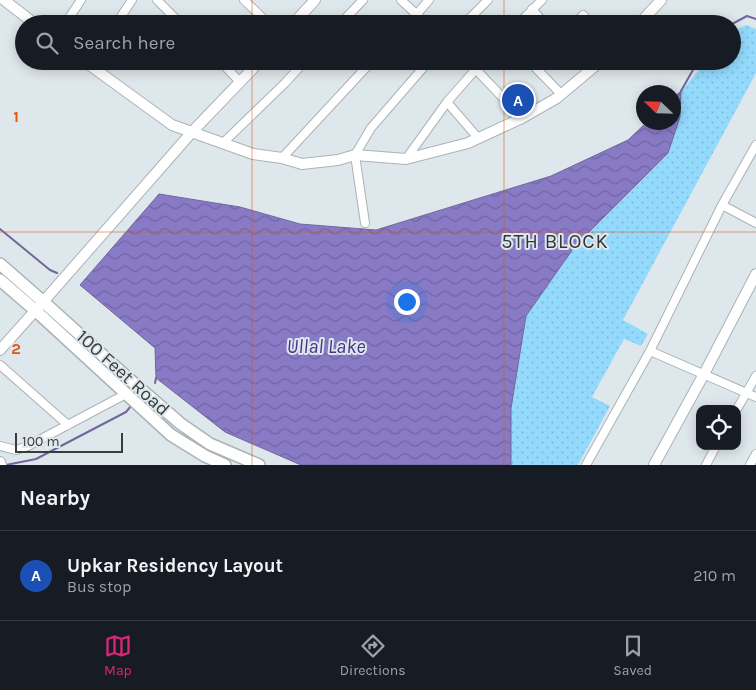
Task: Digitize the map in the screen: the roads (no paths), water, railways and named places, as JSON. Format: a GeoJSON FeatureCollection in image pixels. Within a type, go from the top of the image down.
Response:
{"type":"FeatureCollection","features":[{"type":"Feature","properties":{"kind":"main road","name":"100 Feet Road"},"geometry":{"type":"LineString","coordinates":[[0,264],[132,399],[171,436],[205,456],[225,465]]}},
{"type":"Feature","properties":{"kind":"main road","name":"100 Feet Road"},"geometry":{"type":"LineString","coordinates":[[0,280],[40,306],[181,424],[210,444],[259,465]]}},
{"type":"Feature","properties":{"kind":"street"},"geometry":{"type":"LineString","coordinates":[[4,0],[23,15]]}},
{"type":"Feature","properties":{"kind":"street"},"geometry":{"type":"LineString","coordinates":[[71,15],[81,0]]}},
{"type":"Feature","properties":{"kind":"street"},"geometry":{"type":"LineString","coordinates":[[122,15],[132,0]]}},
{"type":"Feature","properties":{"kind":"street"},"geometry":{"type":"LineString","coordinates":[[157,0],[172,15]]}},
{"type":"Feature","properties":{"kind":"street"},"geometry":{"type":"LineString","coordinates":[[244,0],[260,15]]}},
{"type":"Feature","properties":{"kind":"street"},"geometry":{"type":"LineString","coordinates":[[301,15],[315,0]]}},
{"type":"Feature","properties":{"kind":"street"},"geometry":{"type":"LineString","coordinates":[[349,15],[363,0]]}},
{"type":"Feature","properties":{"kind":"street"},"geometry":{"type":"LineString","coordinates":[[401,0],[417,14],[430,0]]}},
{"type":"Feature","properties":{"kind":"street"},"geometry":{"type":"LineString","coordinates":[[473,15],[488,0]]}},
{"type":"Feature","properties":{"kind":"street"},"geometry":{"type":"LineString","coordinates":[[526,15],[542,0]]}},
{"type":"Feature","properties":{"kind":"street"},"geometry":{"type":"LineString","coordinates":[[647,15],[661,0]]}},
{"type":"Feature","properties":{"kind":"street"},"geometry":{"type":"LineString","coordinates":[[532,9],[537,15]]}},
{"type":"Feature","properties":{"kind":"street"},"geometry":{"type":"LineString","coordinates":[[99,70],[172,125],[252,154],[282,158],[302,164],[338,160],[355,155],[406,159],[468,142],[522,118],[561,94],[589,72]]}},
{"type":"Feature","properties":{"kind":"street"},"geometry":{"type":"LineString","coordinates":[[229,70],[240,82]]}},
{"type":"Feature","properties":{"kind":"street"},"geometry":{"type":"LineString","coordinates":[[0,350],[192,132],[251,70]]}},
{"type":"Feature","properties":{"kind":"street"},"geometry":{"type":"LineString","coordinates":[[223,143],[297,70]]}},
{"type":"Feature","properties":{"kind":"street"},"geometry":{"type":"LineString","coordinates":[[282,158],[364,70]]}},
{"type":"Feature","properties":{"kind":"street"},"geometry":{"type":"LineString","coordinates":[[364,223],[355,155],[371,128],[421,70]]}},
{"type":"Feature","properties":{"kind":"street"},"geometry":{"type":"LineString","coordinates":[[406,159],[447,102],[475,70]]}},
{"type":"Feature","properties":{"kind":"street"},"geometry":{"type":"LineString","coordinates":[[477,70],[522,118]]}},
{"type":"Feature","properties":{"kind":"street"},"geometry":{"type":"LineString","coordinates":[[537,70],[561,94]]}},
{"type":"Feature","properties":{"kind":"street"},"geometry":{"type":"LineString","coordinates":[[447,102],[478,138]]}},
{"type":"Feature","properties":{"kind":"street"},"geometry":{"type":"LineString","coordinates":[[586,465],[650,351],[722,205],[756,145]]}},
{"type":"Feature","properties":{"kind":"street"},"geometry":{"type":"LineString","coordinates":[[722,205],[756,223]]}},
{"type":"Feature","properties":{"kind":"street"},"geometry":{"type":"LineString","coordinates":[[654,465],[756,274]]}},
{"type":"Feature","properties":{"kind":"street"},"geometry":{"type":"LineString","coordinates":[[650,351],[756,397]]}},
{"type":"Feature","properties":{"kind":"street"},"geometry":{"type":"LineString","coordinates":[[0,365],[68,426]]}},
{"type":"Feature","properties":{"kind":"street"},"geometry":{"type":"LineString","coordinates":[[739,405],[756,376]]}},
{"type":"Feature","properties":{"kind":"street"},"geometry":{"type":"LineString","coordinates":[[0,446],[16,450],[28,446],[68,426],[132,399]]}},
{"type":"Feature","properties":{"kind":"street"},"geometry":{"type":"LineString","coordinates":[[706,465],[714,450]]}},
{"type":"Feature","properties":{"kind":"street"},"geometry":{"type":"LineString","coordinates":[[750,465],[756,454]]}},
{"type":"Feature","properties":{"kind":"water","name":"Ullal Lake"},"geometry":{"type":"Polygon","coordinates":[[[639,130],[676,130],[668,153],[575,246],[526,316],[511,408],[511,465],[301,465],[225,432],[156,378],[155,348],[80,285],[159,194],[240,207],[300,224],[376,230],[551,176],[628,140],[639,130]]]}},
{"type":"Feature","properties":{"kind":"waterway"},"geometry":{"type":"LineString","coordinates":[[741,19],[747,16],[756,19]]}},
{"type":"Feature","properties":{"kind":"waterway"},"geometry":{"type":"LineString","coordinates":[[681,91],[693,70]]}},
{"type":"Feature","properties":{"kind":"waterway"},"geometry":{"type":"LineString","coordinates":[[0,229],[50,270],[57,273]]}},
{"type":"Feature","properties":{"kind":"waterway"},"geometry":{"type":"LineString","coordinates":[[155,383],[156,378]]}},
{"type":"Feature","properties":{"kind":"waterway"},"geometry":{"type":"LineString","coordinates":[[6,465],[36,459],[126,412],[131,406]]}},
{"type":"Feature","properties":{"kind":"place","name":"Upkar Residency Layout"},"geometry":{"type":"Point","coordinates":[518,100]}},
{"type":"Feature","properties":{"kind":"district","name":"5TH BLOCK"},"geometry":{"type":"Point","coordinates":[555,241]}}]}
